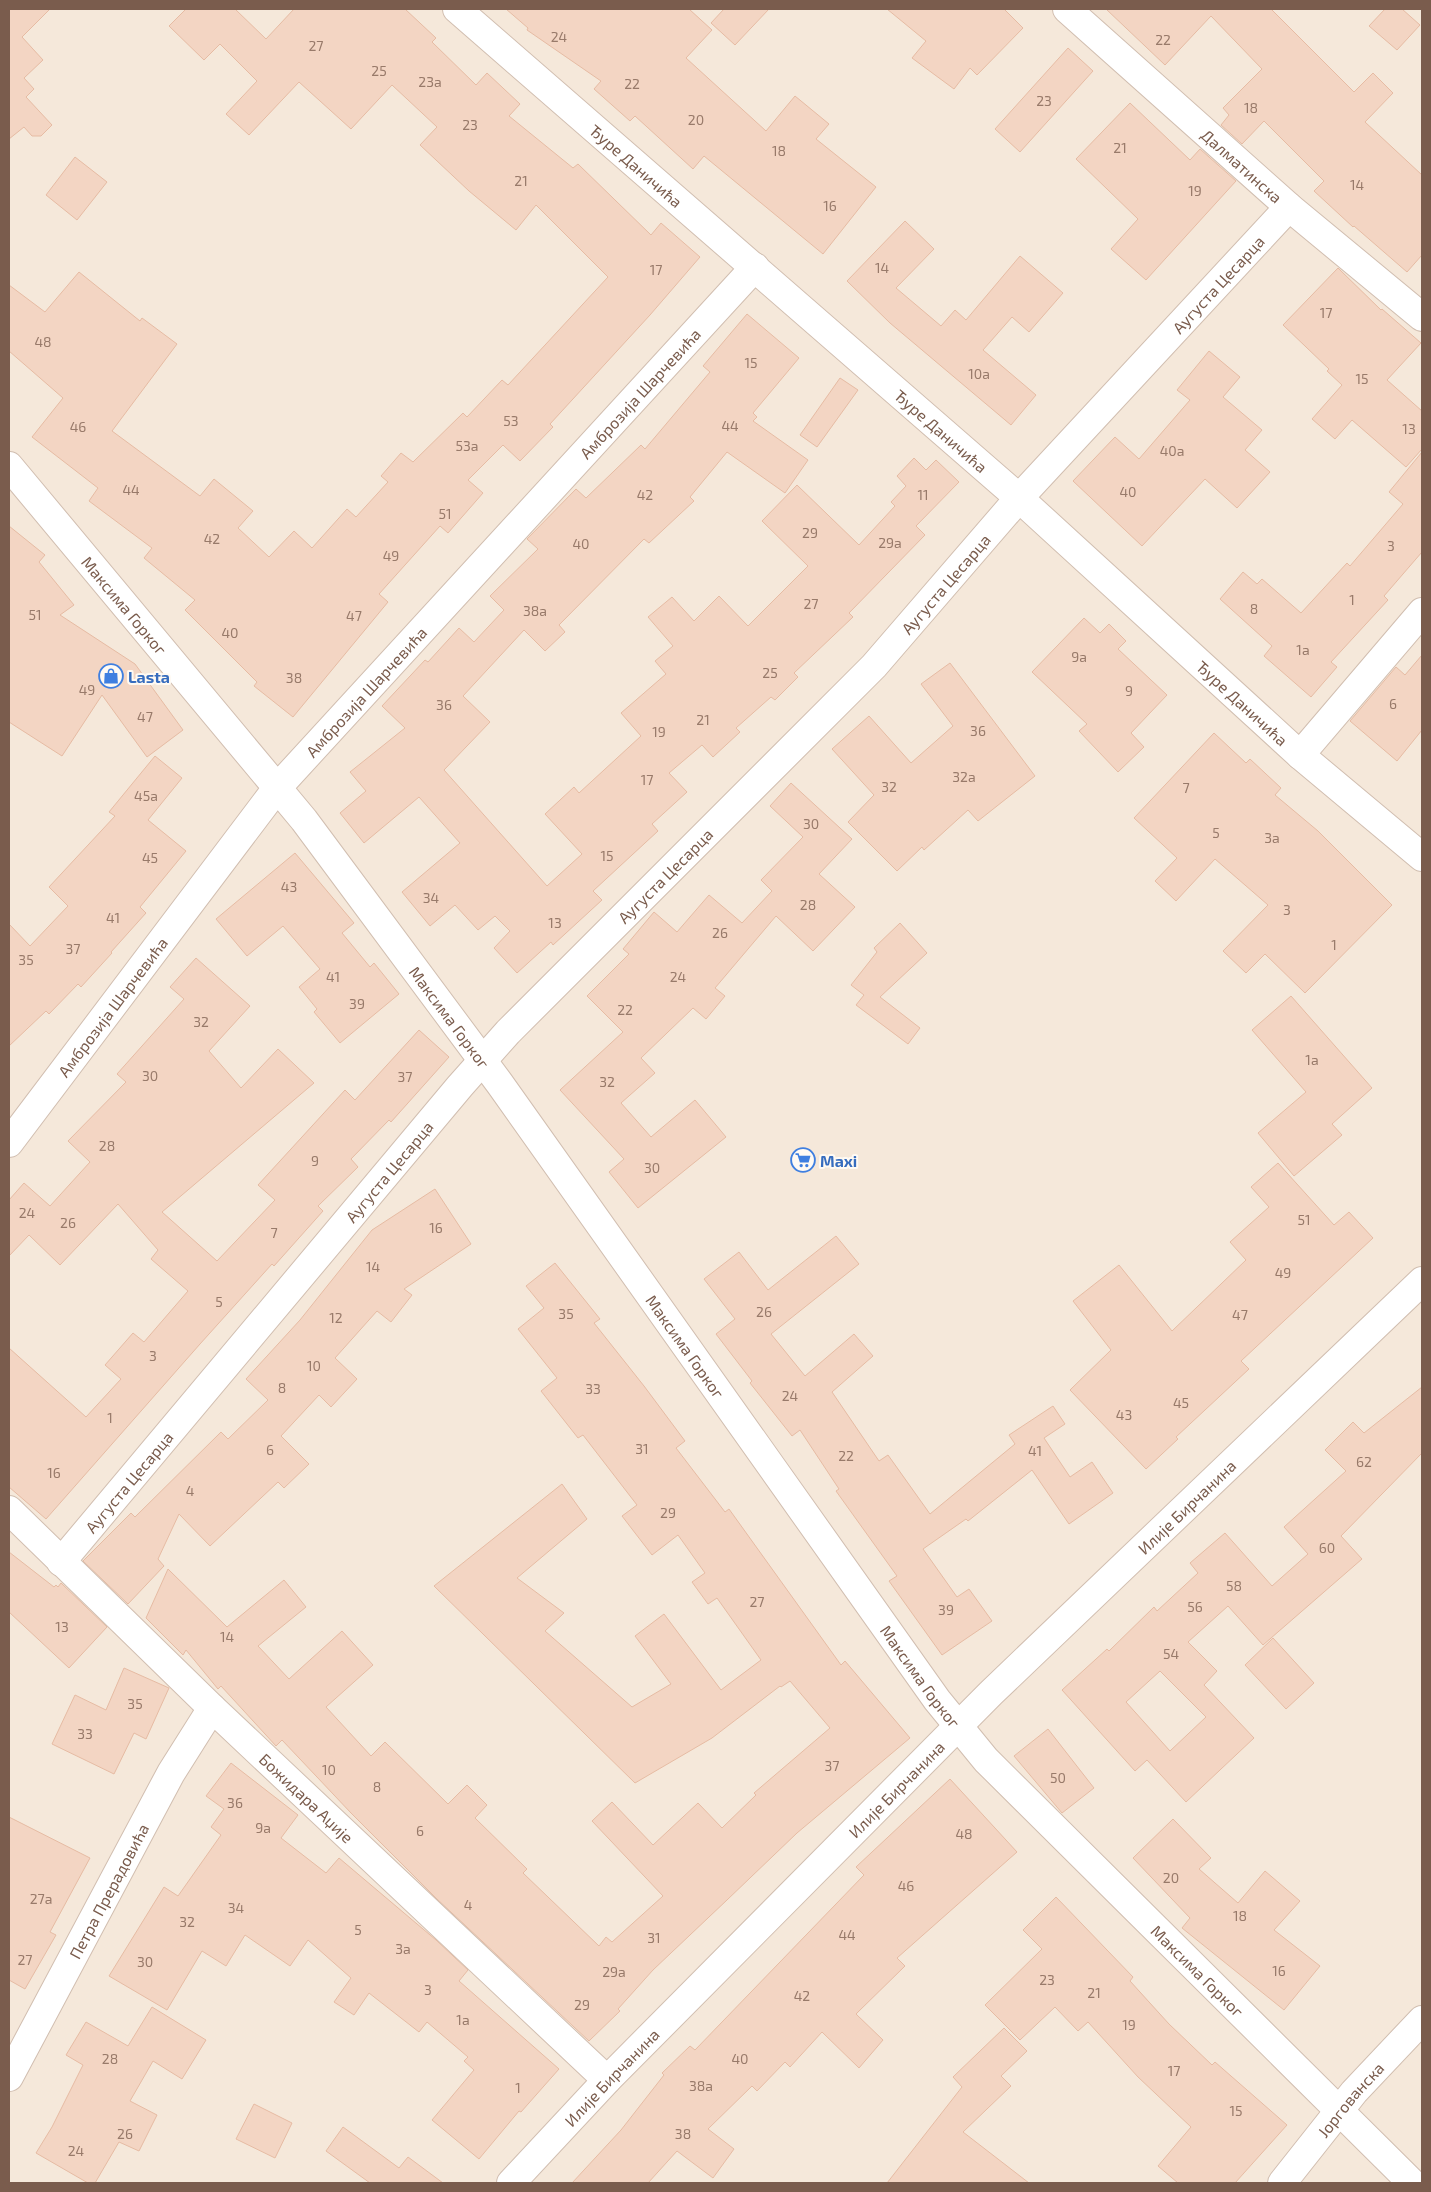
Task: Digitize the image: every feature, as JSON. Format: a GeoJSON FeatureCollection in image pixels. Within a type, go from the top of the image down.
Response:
{"type":"FeatureCollection","features":[{"type":"Feature","properties":{"kind":"street","name":"Ђуре Даничића"},"geometry":{"type":"LineString","coordinates":[[456,9],[1019,498],[1300,754],[1422,856]]}},
{"type":"Feature","properties":{"kind":"street","name":"Далматинска"},"geometry":{"type":"LineString","coordinates":[[1067,9],[1289,207],[1418,304]]}},
{"type":"Feature","properties":{"kind":"street","name":"Аугуста Цесарца"},"geometry":{"type":"LineString","coordinates":[[61,1562],[508,1032],[874,666],[1019,498],[1289,207]]}},
{"type":"Feature","properties":{"kind":"street","name":"Амброзија Шарчевића"},"geometry":{"type":"LineString","coordinates":[[9,1143],[277,788],[755,267]]}},
{"type":"Feature","properties":{"kind":"street","name":"Максима Горког"},"geometry":{"type":"LineString","coordinates":[[13,482],[304,820],[483,1060],[937,1700],[958,1726],[986,1760],[1412,2183]]}},
{"type":"Feature","properties":{"kind":"street"},"geometry":{"type":"LineString","coordinates":[[1300,754],[1422,612]]}},
{"type":"Feature","properties":{"kind":"street","name":"Илије Бирчанина"},"geometry":{"type":"LineString","coordinates":[[511,2183],[607,2080],[958,1726],[1422,1281]]}},
{"type":"Feature","properties":{"kind":"street","name":"Божидара Аџије"},"geometry":{"type":"LineString","coordinates":[[9,1510],[212,1708],[607,2080]]}},
{"type":"Feature","properties":{"kind":"street","name":"Петра Прерадовића"},"geometry":{"type":"LineString","coordinates":[[9,2077],[172,1773],[212,1708]]}},
{"type":"Feature","properties":{"kind":"street","name":"Јоргованска"},"geometry":{"type":"LineString","coordinates":[[1282,2183],[1338,2111],[1422,2020]]}},
{"type":"Feature","properties":{"kind":"shaded area"},"geometry":{"type":"Polygon","coordinates":[[[9,9],[1422,9],[1422,2183],[9,2183],[9,9]]]}},
{"type":"Feature","properties":{"kind":"building"},"geometry":{"type":"Polygon","coordinates":[[[9,9],[50,9],[22,37],[43,60],[24,78],[34,89],[26,97],[52,125],[41,136],[32,136],[24,127],[9,139],[9,9]]]}},
{"type":"Feature","properties":{"kind":"building"},"geometry":{"type":"Polygon","coordinates":[[[186,9],[235,9],[266,39],[294,9],[405,9],[436,38],[432,42],[476,85],[487,73],[520,104],[509,116],[573,168],[578,164],[651,235],[661,223],[700,257],[650,315],[550,424],[553,427],[520,461],[503,445],[468,480],[483,493],[448,533],[440,526],[379,594],[388,602],[293,717],[254,686],[257,682],[185,610],[195,600],[144,558],[152,548],[89,501],[98,488],[32,437],[63,398],[9,351],[9,285],[45,312],[79,272],[140,321],[142,318],[177,344],[112,431],[200,496],[214,479],[253,511],[238,528],[269,557],[294,531],[312,548],[347,509],[356,517],[388,482],[381,476],[401,453],[413,462],[463,413],[467,417],[502,380],[508,385],[608,277],[536,205],[516,230],[469,191],[420,145],[437,127],[392,85],[351,129],[299,82],[249,135],[226,114],[257,81],[220,44],[204,60],[169,26],[186,9]]]}},
{"type":"Feature","properties":{"kind":"building"},"geometry":{"type":"Polygon","coordinates":[[[506,9],[689,9],[712,30],[686,58],[766,131],[795,96],[829,124],[816,139],[876,187],[823,254],[704,156],[693,169],[635,116],[630,121],[594,89],[601,81],[527,30],[528,28],[506,9]]]}},
{"type":"Feature","properties":{"kind":"building"},"geometry":{"type":"Polygon","coordinates":[[[724,9],[769,9],[735,45],[711,23],[724,9]]]}},
{"type":"Feature","properties":{"kind":"building"},"geometry":{"type":"Polygon","coordinates":[[[887,9],[1004,9],[1023,28],[977,75],[970,68],[954,89],[912,58],[926,41],[887,9]]]}},
{"type":"Feature","properties":{"kind":"building"},"geometry":{"type":"Polygon","coordinates":[[[1106,9],[1271,9],[1354,92],[1373,73],[1393,93],[1365,122],[1422,175],[1422,255],[1407,272],[1353,227],[1314,191],[1324,181],[1264,121],[1242,144],[1221,125],[1229,115],[1223,108],[1262,69],[1211,16],[1165,65],[1106,9]]]}},
{"type":"Feature","properties":{"kind":"building"},"geometry":{"type":"Polygon","coordinates":[[[1385,9],[1402,9],[1420,25],[1397,50],[1369,26],[1385,9]]]}},
{"type":"Feature","properties":{"kind":"building"},"geometry":{"type":"Polygon","coordinates":[[[1068,48],[1093,71],[1020,152],[995,129],[1068,48]]]}},
{"type":"Feature","properties":{"kind":"building"},"geometry":{"type":"Polygon","coordinates":[[[1130,103],[1190,160],[1200,149],[1236,181],[1146,280],[1111,249],[1138,219],[1076,159],[1130,103]]]}},
{"type":"Feature","properties":{"kind":"building"},"geometry":{"type":"Polygon","coordinates":[[[75,157],[107,182],[77,220],[46,195],[75,157]]]}},
{"type":"Feature","properties":{"kind":"building"},"geometry":{"type":"Polygon","coordinates":[[[905,221],[934,249],[896,288],[941,326],[955,310],[966,320],[1020,256],[1063,293],[1029,332],[1012,317],[983,350],[1036,395],[1011,425],[890,323],[847,281],[905,221]]]}},
{"type":"Feature","properties":{"kind":"building"},"geometry":{"type":"Polygon","coordinates":[[[1338,268],[1381,310],[1421,343],[1387,380],[1422,411],[1422,449],[1406,467],[1352,420],[1335,439],[1312,419],[1342,385],[1327,371],[1329,369],[1283,325],[1338,268]]]}},
{"type":"Feature","properties":{"kind":"building"},"geometry":{"type":"Polygon","coordinates":[[[747,314],[799,358],[753,413],[757,417],[753,421],[808,460],[785,493],[727,452],[690,497],[694,501],[649,543],[644,539],[559,625],[565,632],[545,651],[524,630],[463,696],[490,722],[444,770],[547,886],[582,854],[545,814],[574,787],[579,793],[641,736],[621,713],[666,674],[655,661],[673,646],[648,617],[672,597],[694,621],[719,596],[748,626],[808,566],[762,521],[797,485],[859,545],[895,506],[891,502],[906,486],[897,476],[914,458],[926,470],[936,460],[959,482],[916,526],[925,535],[849,613],[853,617],[794,673],[798,677],[775,700],[771,697],[736,728],[740,732],[713,757],[702,745],[669,773],[687,792],[652,824],[658,831],[593,891],[602,900],[553,945],[551,942],[517,973],[494,948],[510,931],[495,916],[478,930],[455,905],[430,926],[402,892],[460,843],[419,797],[364,843],[340,813],[366,791],[350,772],[405,728],[382,706],[425,660],[428,662],[459,628],[474,642],[504,610],[490,596],[538,549],[527,539],[576,489],[586,498],[641,445],[645,449],[710,372],[703,366],[747,314]]]}},
{"type":"Feature","properties":{"kind":"building"},"geometry":{"type":"Polygon","coordinates":[[[1209,351],[1240,377],[1223,397],[1262,430],[1245,450],[1270,472],[1237,508],[1205,479],[1142,546],[1073,481],[1115,437],[1139,459],[1190,400],[1177,390],[1209,351]]]}},
{"type":"Feature","properties":{"kind":"building"},"geometry":{"type":"Polygon","coordinates":[[[840,378],[858,390],[817,447],[800,435],[840,378]]]}},
{"type":"Feature","properties":{"kind":"building"},"geometry":{"type":"Polygon","coordinates":[[[1422,452],[1422,552],[1384,596],[1388,600],[1331,662],[1337,667],[1311,697],[1264,656],[1272,646],[1220,599],[1243,572],[1257,584],[1262,579],[1301,613],[1347,563],[1350,566],[1403,504],[1389,492],[1422,452]]]}},
{"type":"Feature","properties":{"kind":"building"},"geometry":{"type":"Polygon","coordinates":[[[9,526],[45,555],[39,562],[74,605],[60,615],[135,664],[183,730],[147,757],[102,695],[62,756],[9,722],[9,526]]]}},
{"type":"Feature","properties":{"kind":"building"},"geometry":{"type":"Polygon","coordinates":[[[1084,618],[1100,633],[1109,624],[1126,641],[1118,649],[1167,695],[1131,733],[1144,747],[1118,772],[1079,731],[1087,724],[1032,672],[1084,618]]]}},
{"type":"Feature","properties":{"kind":"building"},"geometry":{"type":"Polygon","coordinates":[[[1422,655],[1422,730],[1397,761],[1350,721],[1396,667],[1405,675],[1422,655]]]}},
{"type":"Feature","properties":{"kind":"building"},"geometry":{"type":"Polygon","coordinates":[[[950,663],[1035,776],[978,821],[968,810],[924,850],[922,847],[897,871],[848,822],[874,795],[832,749],[869,716],[911,763],[953,726],[921,684],[950,663]]]}},
{"type":"Feature","properties":{"kind":"building"},"geometry":{"type":"Polygon","coordinates":[[[1214,733],[1246,763],[1250,759],[1281,788],[1275,795],[1318,831],[1392,905],[1305,993],[1265,954],[1246,973],[1223,951],[1268,905],[1215,859],[1176,901],[1155,881],[1177,858],[1134,818],[1214,733]]]}},
{"type":"Feature","properties":{"kind":"building"},"geometry":{"type":"Polygon","coordinates":[[[155,756],[182,778],[148,820],[186,851],[140,907],[146,913],[112,953],[81,987],[78,984],[49,1014],[46,1011],[9,1046],[9,924],[30,946],[68,906],[49,887],[115,816],[109,812],[155,756]]]}},
{"type":"Feature","properties":{"kind":"building"},"geometry":{"type":"Polygon","coordinates":[[[791,783],[852,839],[819,874],[855,907],[813,951],[776,916],[715,988],[725,996],[706,1019],[693,1008],[641,1058],[655,1073],[621,1103],[651,1137],[695,1100],[726,1137],[638,1208],[609,1172],[624,1159],[560,1090],[623,1032],[587,996],[629,954],[623,949],[654,912],[677,932],[709,895],[742,923],[772,891],[761,880],[803,837],[770,806],[791,783]]]}},
{"type":"Feature","properties":{"kind":"building"},"geometry":{"type":"Polygon","coordinates":[[[295,853],[354,923],[342,933],[370,967],[374,963],[399,994],[340,1043],[314,1012],[317,1009],[299,987],[320,969],[283,926],[247,956],[216,919],[295,853]]]}},
{"type":"Feature","properties":{"kind":"building"},"geometry":{"type":"Polygon","coordinates":[[[900,923],[927,953],[880,997],[920,1028],[908,1044],[856,1005],[864,995],[851,985],[877,952],[874,948],[900,923]]]}},
{"type":"Feature","properties":{"kind":"building"},"geometry":{"type":"Polygon","coordinates":[[[196,958],[250,1006],[209,1051],[241,1088],[278,1049],[314,1083],[162,1212],[217,1261],[275,1200],[258,1185],[345,1090],[355,1100],[419,1030],[449,1057],[391,1122],[389,1120],[351,1159],[358,1167],[318,1206],[323,1211],[200,1344],[46,1519],[9,1487],[9,1348],[86,1417],[121,1379],[105,1365],[133,1333],[144,1342],[188,1291],[151,1259],[158,1250],[118,1204],[60,1265],[29,1235],[9,1256],[9,1200],[24,1183],[50,1206],[90,1162],[68,1141],[126,1082],[117,1074],[184,999],[170,987],[196,958]]]}},
{"type":"Feature","properties":{"kind":"building"},"geometry":{"type":"Polygon","coordinates":[[[1291,996],[1372,1088],[1332,1124],[1342,1135],[1294,1176],[1258,1133],[1306,1092],[1252,1030],[1291,996]]]}},
{"type":"Feature","properties":{"kind":"building"},"geometry":{"type":"Polygon","coordinates":[[[1278,1163],[1334,1225],[1349,1212],[1373,1238],[1241,1361],[1249,1369],[1176,1437],[1178,1439],[1146,1469],[1070,1390],[1111,1350],[1073,1301],[1119,1265],[1172,1331],[1246,1260],[1230,1242],[1269,1207],[1251,1187],[1278,1163]]]}},
{"type":"Feature","properties":{"kind":"building"},"geometry":{"type":"Polygon","coordinates":[[[435,1189],[471,1244],[404,1289],[412,1295],[391,1322],[377,1311],[335,1358],[357,1379],[331,1407],[319,1395],[281,1436],[309,1464],[284,1488],[278,1482],[210,1546],[179,1514],[158,1559],[164,1566],[128,1604],[83,1561],[131,1513],[135,1517],[221,1432],[228,1439],[268,1400],[246,1379],[300,1320],[372,1230],[435,1189]]]}},
{"type":"Feature","properties":{"kind":"building"},"geometry":{"type":"Polygon","coordinates":[[[836,1236],[859,1264],[771,1334],[805,1376],[854,1334],[873,1356],[832,1392],[879,1461],[888,1455],[930,1514],[1015,1444],[1009,1435],[1053,1406],[1065,1424],[1044,1438],[1070,1477],[1092,1462],[1113,1493],[1069,1524],[1032,1470],[968,1521],[966,1519],[923,1549],[957,1597],[969,1589],[992,1621],[942,1655],[889,1581],[897,1576],[836,1491],[839,1489],[800,1430],[792,1436],[750,1383],[752,1381],[716,1334],[735,1319],[704,1279],[739,1252],[768,1290],[836,1236]]]}},
{"type":"Feature","properties":{"kind":"building"},"geometry":{"type":"Polygon","coordinates":[[[555,1263],[600,1319],[594,1323],[685,1441],[676,1448],[725,1512],[729,1509],[841,1665],[845,1661],[910,1738],[797,1833],[653,1970],[618,2009],[620,2011],[589,2041],[437,1899],[351,1813],[282,1740],[276,1746],[221,1686],[218,1689],[186,1650],[183,1655],[146,1618],[168,1569],[227,1627],[284,1580],[306,1607],[258,1646],[289,1679],[342,1631],[373,1665],[326,1707],[371,1756],[385,1742],[448,1804],[467,1785],[487,1805],[475,1818],[527,1869],[523,1873],[599,1946],[606,1937],[612,1942],[663,1896],[592,1821],[612,1802],[653,1845],[698,1803],[722,1828],[756,1795],[754,1793],[830,1728],[790,1681],[780,1686],[712,1738],[635,1783],[434,1586],[562,1484],[587,1519],[517,1578],[564,1613],[545,1631],[632,1707],[671,1684],[635,1636],[664,1614],[721,1690],[761,1660],[717,1598],[708,1604],[692,1582],[705,1573],[678,1535],[652,1555],[622,1516],[637,1505],[583,1435],[578,1438],[541,1391],[557,1378],[518,1329],[544,1308],[526,1286],[555,1263]]]}},
{"type":"Feature","properties":{"kind":"building"},"geometry":{"type":"Polygon","coordinates":[[[1422,1387],[1422,1453],[1341,1536],[1362,1559],[1263,1645],[1228,1606],[1188,1642],[1217,1671],[1204,1685],[1254,1738],[1186,1802],[1147,1760],[1135,1771],[1062,1690],[1107,1649],[1109,1651],[1154,1607],[1157,1611],[1198,1573],[1190,1563],[1225,1533],[1272,1586],[1308,1554],[1284,1527],[1346,1471],[1325,1450],[1353,1422],[1364,1433],[1422,1387]],[[1160,1671],[1126,1702],[1170,1751],[1206,1717],[1160,1671]]]}},
{"type":"Feature","properties":{"kind":"building"},"geometry":{"type":"Polygon","coordinates":[[[9,1552],[54,1587],[56,1585],[58,1587],[61,1583],[107,1627],[69,1668],[9,1612],[9,1552]]]}},
{"type":"Feature","properties":{"kind":"building"},"geometry":{"type":"Polygon","coordinates":[[[1273,1638],[1314,1683],[1286,1709],[1245,1665],[1273,1638]]]}},
{"type":"Feature","properties":{"kind":"building"},"geometry":{"type":"Polygon","coordinates":[[[124,1668],[169,1688],[146,1739],[134,1733],[114,1774],[52,1744],[75,1695],[106,1710],[124,1668]]]}},
{"type":"Feature","properties":{"kind":"building"},"geometry":{"type":"Polygon","coordinates":[[[1048,1729],[1094,1788],[1062,1813],[1014,1756],[1048,1729]]]}},
{"type":"Feature","properties":{"kind":"building"},"geometry":{"type":"Polygon","coordinates":[[[231,1763],[298,1815],[281,1838],[326,1873],[339,1858],[436,1940],[468,1970],[459,1981],[559,2069],[521,2112],[519,2111],[479,2159],[432,2120],[474,2070],[464,2061],[468,2057],[427,2022],[419,2032],[369,1993],[354,2015],[334,2002],[351,1978],[308,1940],[290,1966],[245,1935],[226,1966],[202,1951],[167,2010],[109,1976],[164,1887],[178,1896],[221,1835],[211,1827],[224,1809],[206,1796],[231,1763]]]}},
{"type":"Feature","properties":{"kind":"building"},"geometry":{"type":"Polygon","coordinates":[[[950,1779],[1017,1852],[897,1958],[905,1966],[856,2014],[883,2040],[859,2068],[822,2032],[790,2067],[785,2062],[757,2091],[752,2086],[708,2129],[734,2149],[713,2178],[677,2151],[648,2183],[572,2183],[621,2130],[664,2075],[662,2073],[690,2046],[695,2050],[864,1875],[856,1867],[950,1779]]]}},
{"type":"Feature","properties":{"kind":"building"},"geometry":{"type":"Polygon","coordinates":[[[9,1817],[90,1858],[50,1932],[56,1935],[25,1989],[9,1980],[9,1817]]]}},
{"type":"Feature","properties":{"kind":"building"},"geometry":{"type":"Polygon","coordinates":[[[1173,1819],[1211,1858],[1199,1869],[1238,1903],[1265,1871],[1300,1901],[1274,1930],[1320,1966],[1284,2010],[1182,1928],[1190,1918],[1133,1858],[1173,1819]]]}},
{"type":"Feature","properties":{"kind":"building"},"geometry":{"type":"Polygon","coordinates":[[[1056,1897],[1133,1977],[1130,1981],[1169,2024],[1212,2065],[1215,2062],[1287,2125],[1235,2183],[1178,2183],[1158,2166],[1191,2127],[1138,2077],[1088,2022],[1078,2031],[1055,2007],[1020,2040],[985,2005],[1042,1949],[1023,1930],[1056,1897]]]}},
{"type":"Feature","properties":{"kind":"building"},"geometry":{"type":"Polygon","coordinates":[[[152,2007],[206,2040],[182,2079],[153,2061],[130,2101],[157,2115],[139,2151],[119,2142],[95,2183],[88,2183],[36,2153],[52,2127],[83,2065],[66,2055],[86,2022],[128,2046],[152,2007]]]}},
{"type":"Feature","properties":{"kind":"building"},"geometry":{"type":"Polygon","coordinates":[[[1004,2028],[1027,2051],[1001,2076],[1011,2086],[963,2132],[1029,2183],[887,2183],[962,2087],[953,2077],[1004,2028]]]}},
{"type":"Feature","properties":{"kind":"building"},"geometry":{"type":"Polygon","coordinates":[[[254,2104],[292,2123],[275,2158],[236,2139],[254,2104]]]}},
{"type":"Feature","properties":{"kind":"building"},"geometry":{"type":"Polygon","coordinates":[[[343,2127],[399,2168],[408,2157],[443,2183],[370,2183],[326,2151],[343,2127]]]}},
{"type":"Feature","properties":{"kind":"place","name":"Lasta"},"geometry":{"type":"Point","coordinates":[111,676]}},
{"type":"Feature","properties":{"kind":"place","name":"Maxi"},"geometry":{"type":"Point","coordinates":[803,1160]}}]}
